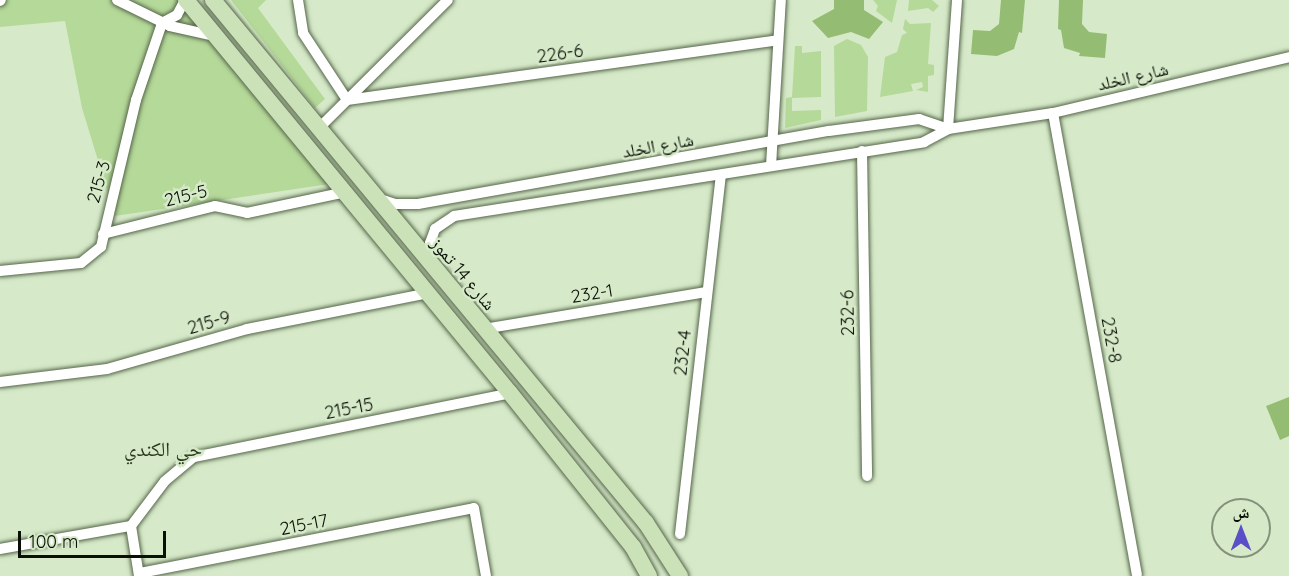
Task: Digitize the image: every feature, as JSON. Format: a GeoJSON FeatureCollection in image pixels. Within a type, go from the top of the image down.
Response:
{"type":"FeatureCollection","features":[{"type":"Feature","properties":{"kind":"main road"},"geometry":{"type":"LineString","coordinates":[[185,0],[218,37],[510,393],[633,547],[649,576]]}},
{"type":"Feature","properties":{"kind":"main road","name":"شارع 14 تموز"},"geometry":{"type":"LineString","coordinates":[[213,0],[320,127],[436,273],[646,523],[680,576]]}},
{"type":"Feature","properties":{"kind":"street"},"geometry":{"type":"LineString","coordinates":[[117,0],[162,22],[218,37]]}},
{"type":"Feature","properties":{"kind":"street"},"geometry":{"type":"LineString","coordinates":[[162,22],[177,15],[185,0]]}},
{"type":"Feature","properties":{"kind":"street"},"geometry":{"type":"LineString","coordinates":[[298,0],[303,33],[347,100]]}},
{"type":"Feature","properties":{"kind":"street"},"geometry":{"type":"LineString","coordinates":[[320,127],[448,0]]}},
{"type":"Feature","properties":{"kind":"street"},"geometry":{"type":"LineString","coordinates":[[771,166],[781,0]]}},
{"type":"Feature","properties":{"kind":"street"},"geometry":{"type":"LineString","coordinates":[[948,129],[957,0]]}},
{"type":"Feature","properties":{"kind":"street","name":"215-3"},"geometry":{"type":"LineString","coordinates":[[0,271],[81,263],[101,247],[136,100],[162,22]]}},
{"type":"Feature","properties":{"kind":"street","name":"226-6"},"geometry":{"type":"LineString","coordinates":[[347,100],[778,40]]}},
{"type":"Feature","properties":{"kind":"street","name":"شارع الخلد"},"geometry":{"type":"LineString","coordinates":[[436,273],[430,256],[431,236],[439,224],[453,216],[721,176],[924,142],[948,129],[1053,113],[1289,57]]}},
{"type":"Feature","properties":{"kind":"street","name":"232-8"},"geometry":{"type":"LineString","coordinates":[[1053,113],[1137,574]]}},
{"type":"Feature","properties":{"kind":"street","name":"شارع الخلد"},"geometry":{"type":"LineString","coordinates":[[374,196],[395,204],[418,204],[919,119],[948,129]]}},
{"type":"Feature","properties":{"kind":"street","name":"232-6"},"geometry":{"type":"LineString","coordinates":[[862,151],[867,476]]}},
{"type":"Feature","properties":{"kind":"street","name":"232-4"},"geometry":{"type":"LineString","coordinates":[[680,534],[721,176]]}},
{"type":"Feature","properties":{"kind":"street","name":"215-5"},"geometry":{"type":"LineString","coordinates":[[103,234],[215,206],[247,213],[346,192]]}},
{"type":"Feature","properties":{"kind":"street","name":"232-1"},"geometry":{"type":"LineString","coordinates":[[483,329],[706,292]]}},
{"type":"Feature","properties":{"kind":"street","name":"215-9"},"geometry":{"type":"LineString","coordinates":[[0,382],[107,369],[247,329],[428,293]]}},
{"type":"Feature","properties":{"kind":"street","name":"215-15"},"geometry":{"type":"LineString","coordinates":[[131,526],[165,481],[194,457],[510,393]]}},
{"type":"Feature","properties":{"kind":"street","name":"215-17"},"geometry":{"type":"LineString","coordinates":[[140,574],[474,508],[486,576]]}},
{"type":"Feature","properties":{"kind":"street"},"geometry":{"type":"LineString","coordinates":[[0,549],[131,526],[140,574]]}},
{"type":"Feature","properties":{"kind":"green space"},"geometry":{"type":"Polygon","coordinates":[[[0,0],[180,0],[329,184],[115,216],[82,108],[65,21],[0,27],[0,0]]]}},
{"type":"Feature","properties":{"kind":"green space"},"geometry":{"type":"Polygon","coordinates":[[[231,0],[266,0],[258,8],[325,99],[315,108],[231,0]]]}},
{"type":"Feature","properties":{"kind":"green space"},"geometry":{"type":"Polygon","coordinates":[[[873,0],[897,0],[892,23],[876,11],[878,6],[873,0]]]}},
{"type":"Feature","properties":{"kind":"green space"},"geometry":{"type":"Polygon","coordinates":[[[909,0],[932,0],[939,6],[933,12],[928,8],[908,11],[909,0]]]}},
{"type":"Feature","properties":{"kind":"green space"},"geometry":{"type":"Polygon","coordinates":[[[905,19],[910,24],[931,23],[928,64],[934,65],[934,75],[928,76],[928,92],[916,90],[923,87],[922,82],[911,84],[913,91],[880,97],[885,57],[897,52],[902,35],[907,33],[903,29],[905,19]]]}},
{"type":"Feature","properties":{"kind":"green space"},"geometry":{"type":"Polygon","coordinates":[[[847,39],[861,45],[868,57],[867,111],[835,117],[834,46],[847,39]]]}},
{"type":"Feature","properties":{"kind":"green space"},"geometry":{"type":"Polygon","coordinates":[[[795,46],[802,46],[802,53],[821,51],[821,97],[792,98],[792,111],[821,110],[821,120],[785,128],[786,98],[792,97],[795,46]]]}},
{"type":"Feature","properties":{"kind":"building"},"geometry":{"type":"Polygon","coordinates":[[[834,0],[864,0],[864,10],[883,22],[869,39],[851,32],[828,38],[812,21],[834,9],[834,0]]]}},
{"type":"Feature","properties":{"kind":"building"},"geometry":{"type":"Polygon","coordinates":[[[1001,0],[1025,0],[1022,33],[1019,32],[1014,49],[997,56],[971,54],[973,30],[990,31],[999,24],[1001,0]]]}},
{"type":"Feature","properties":{"kind":"building"},"geometry":{"type":"Polygon","coordinates":[[[1059,0],[1083,0],[1082,24],[1089,32],[1107,34],[1105,58],[1079,56],[1080,53],[1064,48],[1061,30],[1058,29],[1059,0]]]}},
{"type":"Feature","properties":{"kind":"building"},"geometry":{"type":"Polygon","coordinates":[[[1289,397],[1289,436],[1280,440],[1266,406],[1289,397]]]}},
{"type":"Feature","properties":{"kind":"district","name":"حي الكندي"},"geometry":{"type":"Point","coordinates":[163,448]}}]}
